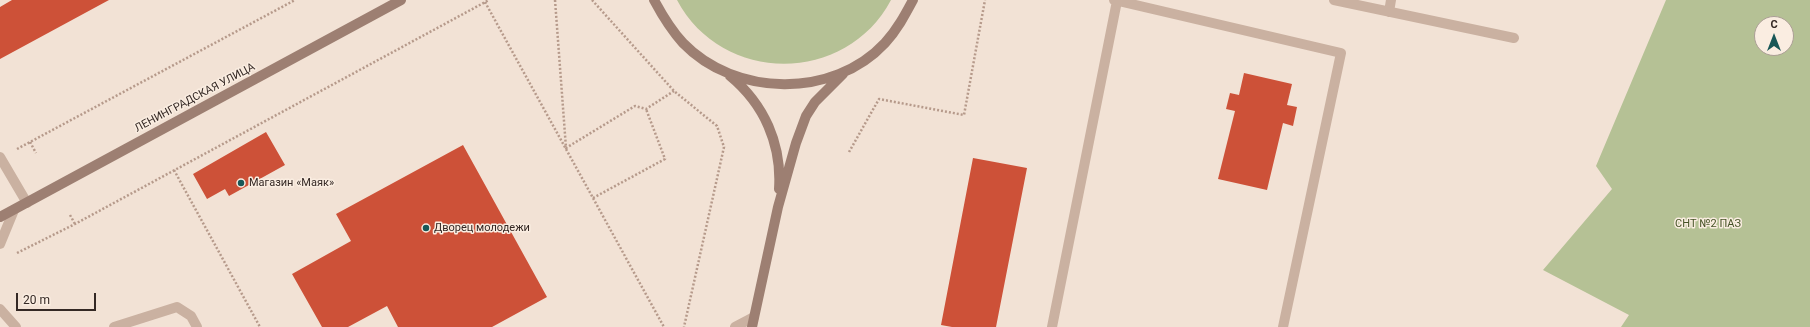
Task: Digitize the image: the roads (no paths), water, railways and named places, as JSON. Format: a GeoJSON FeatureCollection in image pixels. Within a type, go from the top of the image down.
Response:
{"type":"FeatureCollection","features":[{"type":"Feature","properties":{"kind":"main road","name":"ЛЕНИНГРАДСКАЯ УЛИЦА"},"geometry":{"type":"LineString","coordinates":[[0,217],[401,0]]}},
{"type":"Feature","properties":{"kind":"main road"},"geometry":{"type":"LineString","coordinates":[[648,0],[683,43],[704,60],[741,85],[760,108],[774,143],[778,164],[780,186],[778,207]]}},
{"type":"Feature","properties":{"kind":"main road"},"geometry":{"type":"LineString","coordinates":[[654,0],[666,22]]}},
{"type":"Feature","properties":{"kind":"main road"},"geometry":{"type":"LineString","coordinates":[[753,322],[778,207],[796,143],[806,116],[815,102],[842,74],[862,62],[884,43],[902,21],[913,0]]}},
{"type":"Feature","properties":{"kind":"main road"},"geometry":{"type":"LineString","coordinates":[[704,60],[728,73],[754,82],[783,85],[811,82],[836,74],[862,62]]}},
{"type":"Feature","properties":{"kind":"lane"},"geometry":{"type":"LineString","coordinates":[[1052,327],[1116,0],[1341,53],[1284,327]]}},
{"type":"Feature","properties":{"kind":"lane"},"geometry":{"type":"LineString","coordinates":[[1334,0],[1514,38]]}},
{"type":"Feature","properties":{"kind":"lane"},"geometry":{"type":"LineString","coordinates":[[1389,12],[1391,0]]}},
{"type":"Feature","properties":{"kind":"lane"},"geometry":{"type":"LineString","coordinates":[[1,158],[27,203]]}},
{"type":"Feature","properties":{"kind":"lane"},"geometry":{"type":"LineString","coordinates":[[0,244],[14,210]]}},
{"type":"Feature","properties":{"kind":"lane"},"geometry":{"type":"LineString","coordinates":[[114,327],[177,307],[191,316],[197,327]]}},
{"type":"Feature","properties":{"kind":"lane"},"geometry":{"type":"LineString","coordinates":[[0,308],[16,327]]}},
{"type":"Feature","properties":{"kind":"lane"},"geometry":{"type":"LineString","coordinates":[[734,327],[753,322]]}},
{"type":"Feature","properties":{"kind":"place","name":"Магазин «Маяк»"},"geometry":{"type":"Point","coordinates":[241,183]}},
{"type":"Feature","properties":{"kind":"place","name":"Дворец молодежи"},"geometry":{"type":"Point","coordinates":[426,228]}},
{"type":"Feature","properties":{"kind":"park label","name":"СНТ №2 ПАЗ"},"geometry":{"type":"Point","coordinates":[1708,224]}}]}
